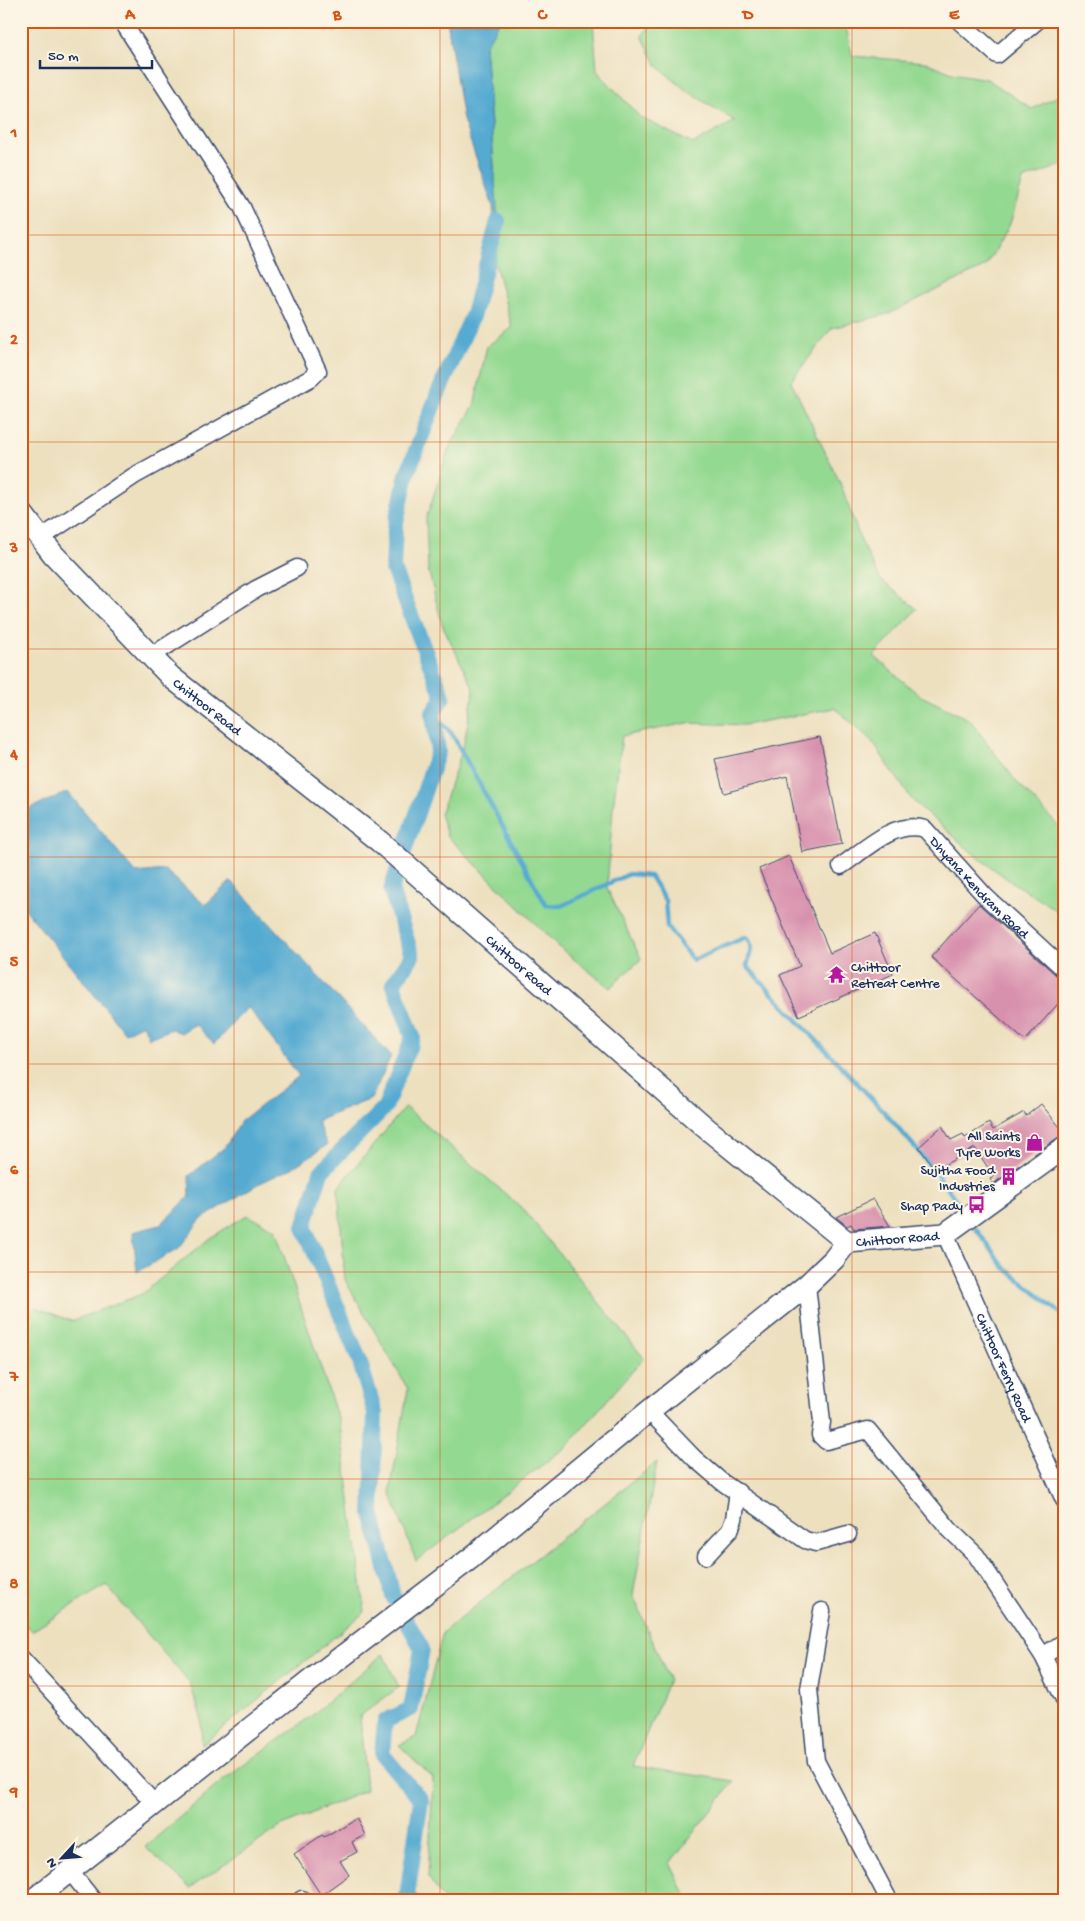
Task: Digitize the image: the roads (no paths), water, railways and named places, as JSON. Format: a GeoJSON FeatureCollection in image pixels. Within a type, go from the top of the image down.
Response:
{"type":"FeatureCollection","features":[{"type":"Feature","properties":{"kind":"main road","name":"Chittoor Road"},"geometry":{"type":"LineString","coordinates":[[21,512],[53,554],[171,677],[379,841],[706,1128],[847,1242],[945,1234],[1064,1148]]}},
{"type":"Feature","properties":{"kind":"main road"},"geometry":{"type":"LineString","coordinates":[[33,1900],[310,1681],[471,1558],[649,1411],[807,1285],[834,1259],[847,1242]]}},
{"type":"Feature","properties":{"kind":"street"},"geometry":{"type":"LineString","coordinates":[[41,538],[134,476],[312,378],[318,370],[242,207],[122,21]]}},
{"type":"Feature","properties":{"kind":"street"},"geometry":{"type":"LineString","coordinates":[[958,21],[997,56],[1037,21]]}},
{"type":"Feature","properties":{"kind":"street"},"geometry":{"type":"LineString","coordinates":[[151,656],[256,589],[297,568]]}},
{"type":"Feature","properties":{"kind":"street","name":"Dhyana Kendram Road"},"geometry":{"type":"LineString","coordinates":[[841,866],[897,828],[912,825],[925,829],[986,897],[1064,969]]}},
{"type":"Feature","properties":{"kind":"street","name":"Chittoor Ferry Road"},"geometry":{"type":"LineString","coordinates":[[945,1234],[1064,1500]]}},
{"type":"Feature","properties":{"kind":"street"},"geometry":{"type":"LineString","coordinates":[[807,1285],[822,1422],[820,1435],[826,1441],[868,1430],[950,1530],[976,1556],[1043,1656],[1064,1698]]}},
{"type":"Feature","properties":{"kind":"street"},"geometry":{"type":"LineString","coordinates":[[649,1411],[694,1458],[722,1482],[806,1540],[816,1543],[848,1534]]}},
{"type":"Feature","properties":{"kind":"street"},"geometry":{"type":"LineString","coordinates":[[706,1556],[730,1530],[738,1492]]}},
{"type":"Feature","properties":{"kind":"street"},"geometry":{"type":"LineString","coordinates":[[822,1611],[809,1689],[816,1761],[889,1900]]}},
{"type":"Feature","properties":{"kind":"street"},"geometry":{"type":"LineString","coordinates":[[1043,1656],[1064,1642]]}},
{"type":"Feature","properties":{"kind":"street"},"geometry":{"type":"LineString","coordinates":[[21,1658],[154,1804]]}},
{"type":"Feature","properties":{"kind":"street"},"geometry":{"type":"LineString","coordinates":[[69,1870],[93,1900]]}},
{"type":"Feature","properties":{"kind":"water"},"geometry":{"type":"Polygon","coordinates":[[[447,21],[500,21],[485,46],[498,221],[463,120],[447,21]]]}},
{"type":"Feature","properties":{"kind":"water"},"geometry":{"type":"Polygon","coordinates":[[[68,792],[136,873],[165,870],[205,905],[231,881],[391,1056],[371,1099],[317,1121],[327,1145],[292,1168],[256,1185],[200,1220],[179,1248],[137,1272],[133,1232],[160,1225],[190,1196],[189,1176],[225,1147],[241,1121],[299,1076],[248,1007],[214,1044],[195,1024],[181,1033],[171,1029],[149,1038],[143,1024],[125,1033],[21,904],[21,812],[68,792]]]}},
{"type":"Feature","properties":{"kind":"waterway"},"geometry":{"type":"LineString","coordinates":[[411,1900],[407,1896],[421,1800],[382,1754],[385,1721],[411,1709],[422,1649],[393,1596],[372,1513],[375,1413],[359,1359],[304,1227],[321,1172],[385,1107],[413,1037],[393,984],[412,956],[391,890],[438,751],[433,713],[443,697],[393,569],[395,527],[407,474],[437,396],[473,314],[498,221]]}},
{"type":"Feature","properties":{"kind":"waterway"},"geometry":{"type":"LineString","coordinates":[[433,713],[452,734],[546,905],[561,906],[629,874],[650,876],[665,900],[667,927],[693,960],[746,937],[751,947],[747,966],[885,1113],[937,1174],[961,1207]]}},
{"type":"Feature","properties":{"kind":"waterway"},"geometry":{"type":"LineString","coordinates":[[976,1229],[1004,1267],[1064,1316]]}},
{"type":"Feature","properties":{"kind":"place","name":"Chittoor Retreat Centre"},"geometry":{"type":"Point","coordinates":[837,974]}},
{"type":"Feature","properties":{"kind":"place","name":"All Saints Tyre Works"},"geometry":{"type":"Point","coordinates":[1034,1143]}},
{"type":"Feature","properties":{"kind":"place","name":"Sujitha Food Industries"},"geometry":{"type":"Point","coordinates":[1009,1177]}},
{"type":"Feature","properties":{"kind":"place","name":"Shap Pady"},"geometry":{"type":"Point","coordinates":[977,1205]}}]}
